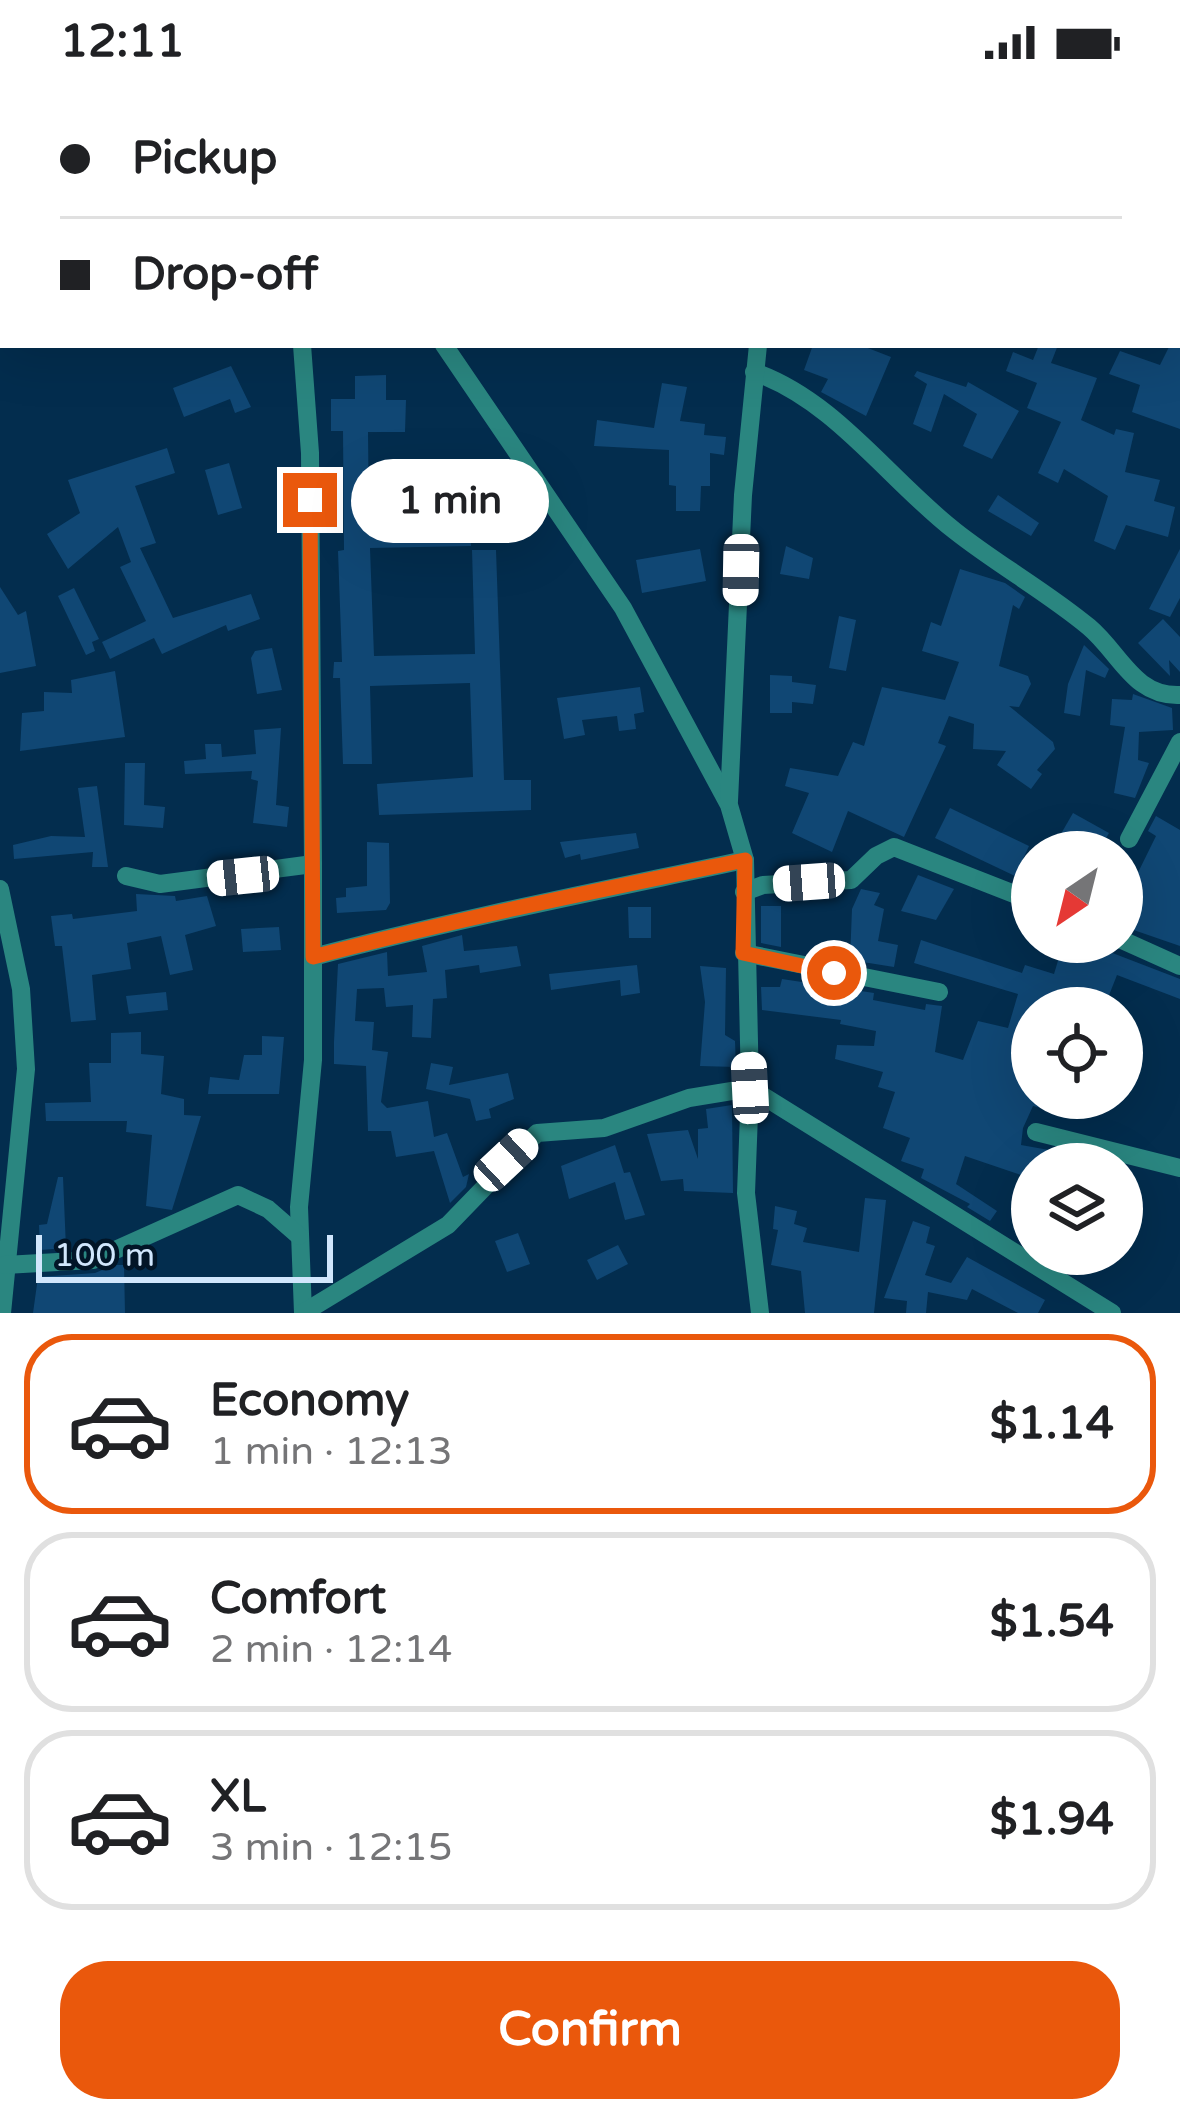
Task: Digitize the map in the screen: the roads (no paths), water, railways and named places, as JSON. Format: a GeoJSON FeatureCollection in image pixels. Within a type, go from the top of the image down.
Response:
{"type":"FeatureCollection","features":[{"type":"Feature","properties":{"kind":"street"},"geometry":{"type":"LineString","coordinates":[[302,348],[310,453],[313,864],[313,1060],[298,1237],[303,1313],[448,1225],[537,1133],[604,1127],[688,1098],[750,1088],[1112,1313]]}},
{"type":"Feature","properties":{"kind":"street"},"geometry":{"type":"LineString","coordinates":[[446,348],[622,608],[729,805],[745,860],[743,953],[750,1088],[746,1192],[760,1313]]}},
{"type":"Feature","properties":{"kind":"street"},"geometry":{"type":"LineString","coordinates":[[729,805],[743,495],[758,348]]}},
{"type":"Feature","properties":{"kind":"street"},"geometry":{"type":"LineString","coordinates":[[754,372],[782,382],[818,408],[952,530],[1093,629],[1142,685],[1160,694],[1180,694]]}},
{"type":"Feature","properties":{"kind":"street"},"geometry":{"type":"LineString","coordinates":[[1135,831],[1171,784],[1180,742]]}},
{"type":"Feature","properties":{"kind":"street"},"geometry":{"type":"LineString","coordinates":[[744,892],[763,885],[851,880],[875,856],[894,848],[1011,893]]}},
{"type":"Feature","properties":{"kind":"street"},"geometry":{"type":"LineString","coordinates":[[313,957],[494,917],[558,895],[745,860]]}},
{"type":"Feature","properties":{"kind":"street"},"geometry":{"type":"LineString","coordinates":[[126,876],[160,884],[313,864]]}},
{"type":"Feature","properties":{"kind":"street"},"geometry":{"type":"LineString","coordinates":[[0,889],[26,1070],[2,1313]]}},
{"type":"Feature","properties":{"kind":"street"},"geometry":{"type":"LineString","coordinates":[[1143,949],[1180,966]]}},
{"type":"Feature","properties":{"kind":"street"},"geometry":{"type":"LineString","coordinates":[[743,953],[939,992]]}},
{"type":"Feature","properties":{"kind":"street"},"geometry":{"type":"LineString","coordinates":[[1036,1132],[1180,1168]]}},
{"type":"Feature","properties":{"kind":"street"},"geometry":{"type":"LineString","coordinates":[[5,1265],[93,1260],[151,1229],[238,1195],[268,1209],[298,1237]]}}]}
